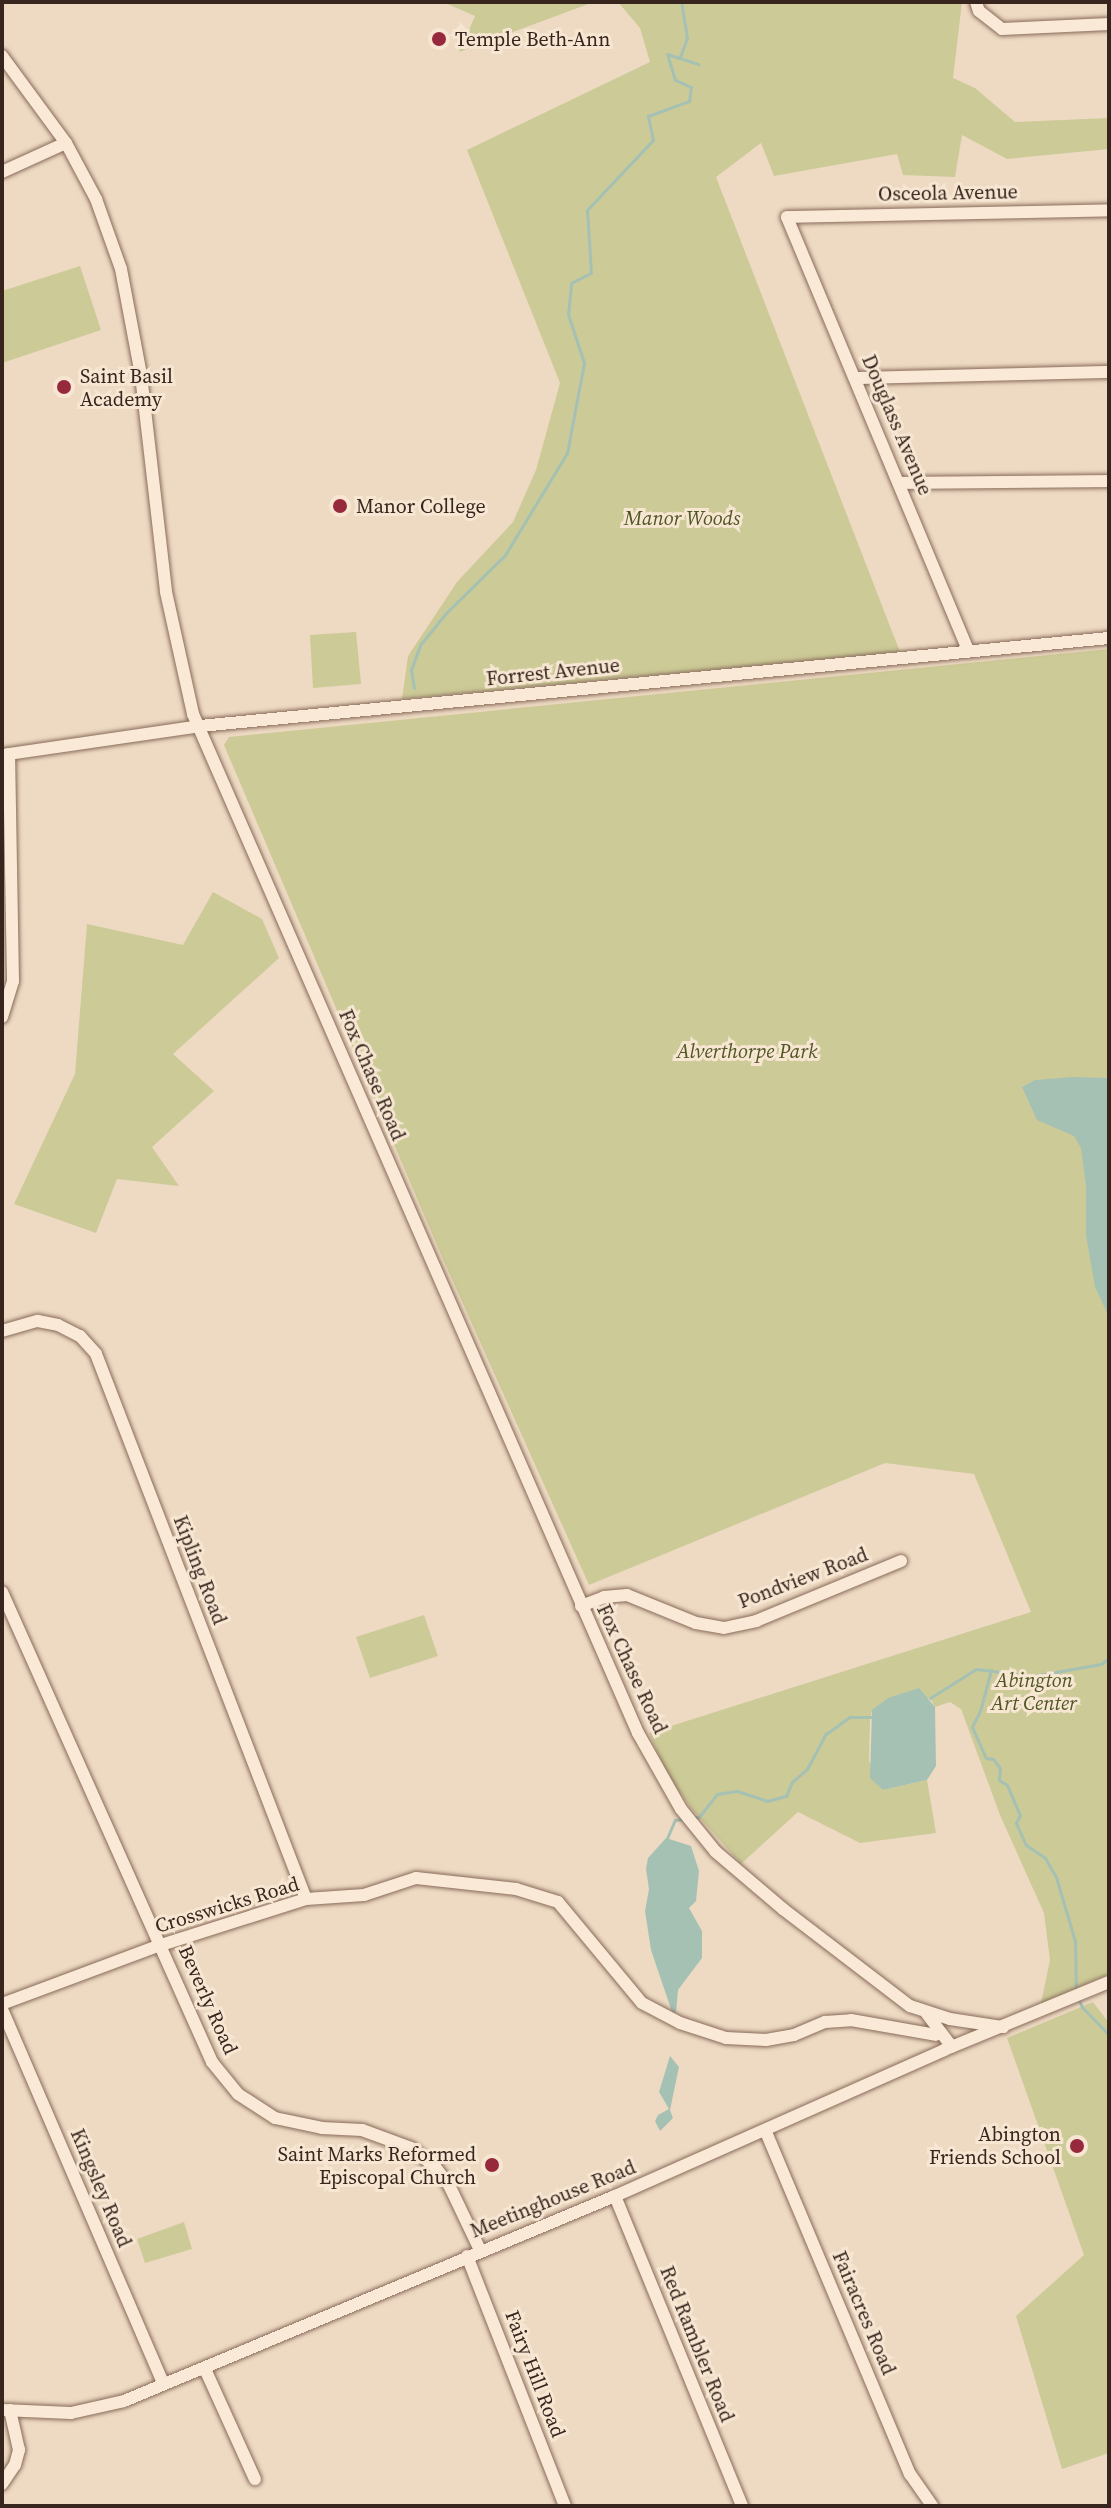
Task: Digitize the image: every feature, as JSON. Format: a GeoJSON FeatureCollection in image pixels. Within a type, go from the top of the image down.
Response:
{"type":"FeatureCollection","features":[{"type":"Feature","properties":{"kind":"street"},"geometry":{"type":"LineString","coordinates":[[977,6],[1002,29],[1109,24]]}},
{"type":"Feature","properties":{"kind":"street","name":"Fox Chase Road"},"geometry":{"type":"LineString","coordinates":[[2,56],[66,143],[96,199],[121,269],[141,375],[174,639],[193,714],[638,1733],[689,1820],[716,1852],[772,1899],[910,2006],[924,2012],[1003,2027]]}},
{"type":"Feature","properties":{"kind":"street"},"geometry":{"type":"LineString","coordinates":[[2,172],[66,143]]}},
{"type":"Feature","properties":{"kind":"street","name":"Osceola Avenue"},"geometry":{"type":"LineString","coordinates":[[787,217],[1109,210]]}},
{"type":"Feature","properties":{"kind":"street","name":"Douglass Avenue"},"geometry":{"type":"LineString","coordinates":[[787,217],[968,650]]}},
{"type":"Feature","properties":{"kind":"street"},"geometry":{"type":"LineString","coordinates":[[855,378],[1109,372]]}},
{"type":"Feature","properties":{"kind":"street"},"geometry":{"type":"LineString","coordinates":[[900,483],[1109,481]]}},
{"type":"Feature","properties":{"kind":"street","name":"Forrest Avenue"},"geometry":{"type":"LineString","coordinates":[[5,754],[200,726],[1109,638]]}},
{"type":"Feature","properties":{"kind":"street"},"geometry":{"type":"LineString","coordinates":[[2,1017],[13,981],[7,914],[5,754]]}},
{"type":"Feature","properties":{"kind":"street","name":"Kipling Road"},"geometry":{"type":"LineString","coordinates":[[2,1331],[38,1321],[58,1325],[80,1336],[96,1354],[306,1899]]}},
{"type":"Feature","properties":{"kind":"street","name":"Pondview Road"},"geometry":{"type":"LineString","coordinates":[[581,1606],[604,1597],[627,1595],[696,1623],[724,1628],[756,1621],[901,1561]]}},
{"type":"Feature","properties":{"kind":"street","name":"Beverly Road"},"geometry":{"type":"LineString","coordinates":[[2,1592],[212,2062],[238,2094],[275,2118],[322,2128],[362,2130],[411,2148],[435,2167],[449,2185],[480,2250]]}},
{"type":"Feature","properties":{"kind":"street","name":"Crosswicks Road"},"geometry":{"type":"LineString","coordinates":[[2,2006],[161,1945],[306,1899],[364,1895],[416,1878],[516,1889],[558,1902],[642,2003],[680,2023],[726,2038],[753,2040],[780,2037],[825,2022],[851,2020],[930,2034]]}},
{"type":"Feature","properties":{"kind":"street","name":"Meetinghouse Road"},"geometry":{"type":"LineString","coordinates":[[6,2410],[71,2413],[124,2401],[163,2382],[205,2369],[480,2250],[766,2132],[948,2048],[1109,1982]]}},
{"type":"Feature","properties":{"kind":"street","name":"Kingsley Road"},"geometry":{"type":"LineString","coordinates":[[2,2006],[163,2382]]}},
{"type":"Feature","properties":{"kind":"street","name":"Fox Chase Road"},"geometry":{"type":"LineString","coordinates":[[910,2006],[930,2034],[948,2048]]}},
{"type":"Feature","properties":{"kind":"street","name":"Fox Chase Road"},"geometry":{"type":"LineString","coordinates":[[924,2012],[948,2048]]}},
{"type":"Feature","properties":{"kind":"street","name":"Fairacres Road"},"geometry":{"type":"LineString","coordinates":[[766,2132],[910,2474],[932,2506]]}},
{"type":"Feature","properties":{"kind":"street","name":"Red Rambler Road"},"geometry":{"type":"LineString","coordinates":[[615,2196],[742,2506]]}},
{"type":"Feature","properties":{"kind":"street","name":"Fairy Hill Road"},"geometry":{"type":"LineString","coordinates":[[467,2256],[565,2506]]}},
{"type":"Feature","properties":{"kind":"street"},"geometry":{"type":"LineString","coordinates":[[205,2369],[255,2479]]}},
{"type":"Feature","properties":{"kind":"street"},"geometry":{"type":"LineString","coordinates":[[2,2484],[15,2465],[19,2450],[6,2410]]}},
{"type":"Feature","properties":{"kind":"green space"},"geometry":{"type":"Polygon","coordinates":[[[443,2],[594,2],[459,52],[475,16],[443,2]]]}},
{"type":"Feature","properties":{"kind":"green space","name":"Manor Woods"},"geometry":{"type":"Polygon","coordinates":[[[618,2],[962,2],[953,78],[975,88],[1015,122],[1109,118],[1109,149],[1007,159],[962,135],[955,177],[903,175],[897,154],[774,176],[761,143],[716,177],[900,652],[402,699],[408,656],[457,582],[513,522],[536,470],[560,383],[467,150],[650,62],[640,28],[618,2]]]}},
{"type":"Feature","properties":{"kind":"green space"},"geometry":{"type":"Polygon","coordinates":[[[80,266],[101,330],[2,363],[2,291],[80,266]]]}},
{"type":"Feature","properties":{"kind":"green space"},"geometry":{"type":"Polygon","coordinates":[[[356,632],[361,684],[313,688],[310,635],[356,632]]]}},
{"type":"Feature","properties":{"kind":"green space","name":"Alverthorpe Park"},"geometry":{"type":"Polygon","coordinates":[[[1109,649],[1109,1974],[1041,2003],[1050,1960],[1044,1913],[1000,1815],[961,1709],[950,1702],[935,1707],[930,1698],[872,1710],[869,1761],[883,1790],[927,1780],[936,1833],[860,1843],[798,1812],[741,1864],[691,1808],[666,1772],[649,1733],[1031,1612],[974,1474],[885,1463],[589,1585],[442,1257],[224,745],[229,737],[1109,649]]]}},
{"type":"Feature","properties":{"kind":"green space"},"geometry":{"type":"Polygon","coordinates":[[[213,892],[262,919],[279,958],[173,1054],[214,1091],[152,1147],[179,1186],[117,1179],[96,1233],[14,1204],[75,1074],[87,924],[183,945],[213,892]]]}},
{"type":"Feature","properties":{"kind":"green space"},"geometry":{"type":"Polygon","coordinates":[[[424,1615],[438,1656],[370,1678],[356,1637],[424,1615]]]}},
{"type":"Feature","properties":{"kind":"green space","name":"Abington Friends School"},"geometry":{"type":"Polygon","coordinates":[[[1093,2002],[1109,2023],[1109,2453],[1062,2469],[1016,2316],[1084,2255],[1007,2038],[1093,2002]]]}},
{"type":"Feature","properties":{"kind":"green space"},"geometry":{"type":"Polygon","coordinates":[[[184,2222],[192,2249],[145,2263],[137,2239],[184,2222]]]}},
{"type":"Feature","properties":{"kind":"shaded area"},"geometry":{"type":"Polygon","coordinates":[[[1109,1078],[1109,1317],[1095,1287],[1086,1235],[1086,1186],[1081,1148],[1074,1136],[1037,1120],[1022,1087],[1035,1080],[1109,1078]]]}},
{"type":"Feature","properties":{"kind":"shaded area"},"geometry":{"type":"Polygon","coordinates":[[[919,1688],[935,1707],[936,1766],[927,1780],[883,1790],[870,1778],[872,1710],[888,1698],[919,1688]]]}},
{"type":"Feature","properties":{"kind":"shaded area"},"geometry":{"type":"Polygon","coordinates":[[[666,1838],[691,1846],[699,1871],[696,1901],[689,1908],[702,1931],[702,1958],[678,1990],[676,2013],[672,2012],[651,1950],[645,1911],[649,1889],[648,1858],[666,1838]]]}},
{"type":"Feature","properties":{"kind":"shaded area"},"geometry":{"type":"Polygon","coordinates":[[[670,2056],[679,2067],[670,2110],[673,2118],[660,2131],[655,2121],[658,2115],[669,2109],[659,2092],[670,2056]]]}},
{"type":"Feature","properties":{"kind":"waterway"},"geometry":{"type":"LineString","coordinates":[[680,57],[687,38],[681,2]]}},
{"type":"Feature","properties":{"kind":"waterway"},"geometry":{"type":"LineString","coordinates":[[414,688],[411,670],[420,645],[446,613],[505,555],[567,453],[584,363],[568,314],[571,283],[591,273],[587,210],[653,140],[648,116],[689,101],[691,87],[675,80],[667,54],[698,64]]}},
{"type":"Feature","properties":{"kind":"waterway"},"geometry":{"type":"LineString","coordinates":[[930,1698],[976,1669],[1033,1676],[1101,1664],[1109,1658]]}},
{"type":"Feature","properties":{"kind":"waterway"},"geometry":{"type":"LineString","coordinates":[[991,1670],[980,1711],[972,1727],[986,1758],[993,1759],[1000,1768],[999,1780],[1007,1785],[1020,1815],[1016,1823],[1026,1845],[1045,1858],[1056,1877],[1075,1941],[1076,1991]]}},
{"type":"Feature","properties":{"kind":"waterway"},"geometry":{"type":"LineString","coordinates":[[694,1817],[699,1817],[717,1794],[737,1791],[767,1801],[786,1796],[792,1782],[807,1769],[826,1734],[849,1717],[871,1717]]}},
{"type":"Feature","properties":{"kind":"waterway"},"geometry":{"type":"LineString","coordinates":[[665,1843],[675,1820],[683,1819]]}},
{"type":"Feature","properties":{"kind":"waterway"},"geometry":{"type":"LineString","coordinates":[[1078,1998],[1082,2007],[1109,2035]]}},
{"type":"Feature","properties":{"kind":"place","name":"Temple Beth-Ann"},"geometry":{"type":"Point","coordinates":[439,39]}},
{"type":"Feature","properties":{"kind":"place","name":"Saint Basil Academy"},"geometry":{"type":"Point","coordinates":[64,387]}},
{"type":"Feature","properties":{"kind":"place","name":"Manor College"},"geometry":{"type":"Point","coordinates":[340,506]}},
{"type":"Feature","properties":{"kind":"place","name":"Abington Friends School"},"geometry":{"type":"Point","coordinates":[1077,2146]}},
{"type":"Feature","properties":{"kind":"place","name":"Saint Marks Reformed Episcopal Church"},"geometry":{"type":"Point","coordinates":[492,2165]}},
{"type":"Feature","properties":{"kind":"park label","name":"Abington Art Center"},"geometry":{"type":"Point","coordinates":[1034,1692]}}]}
